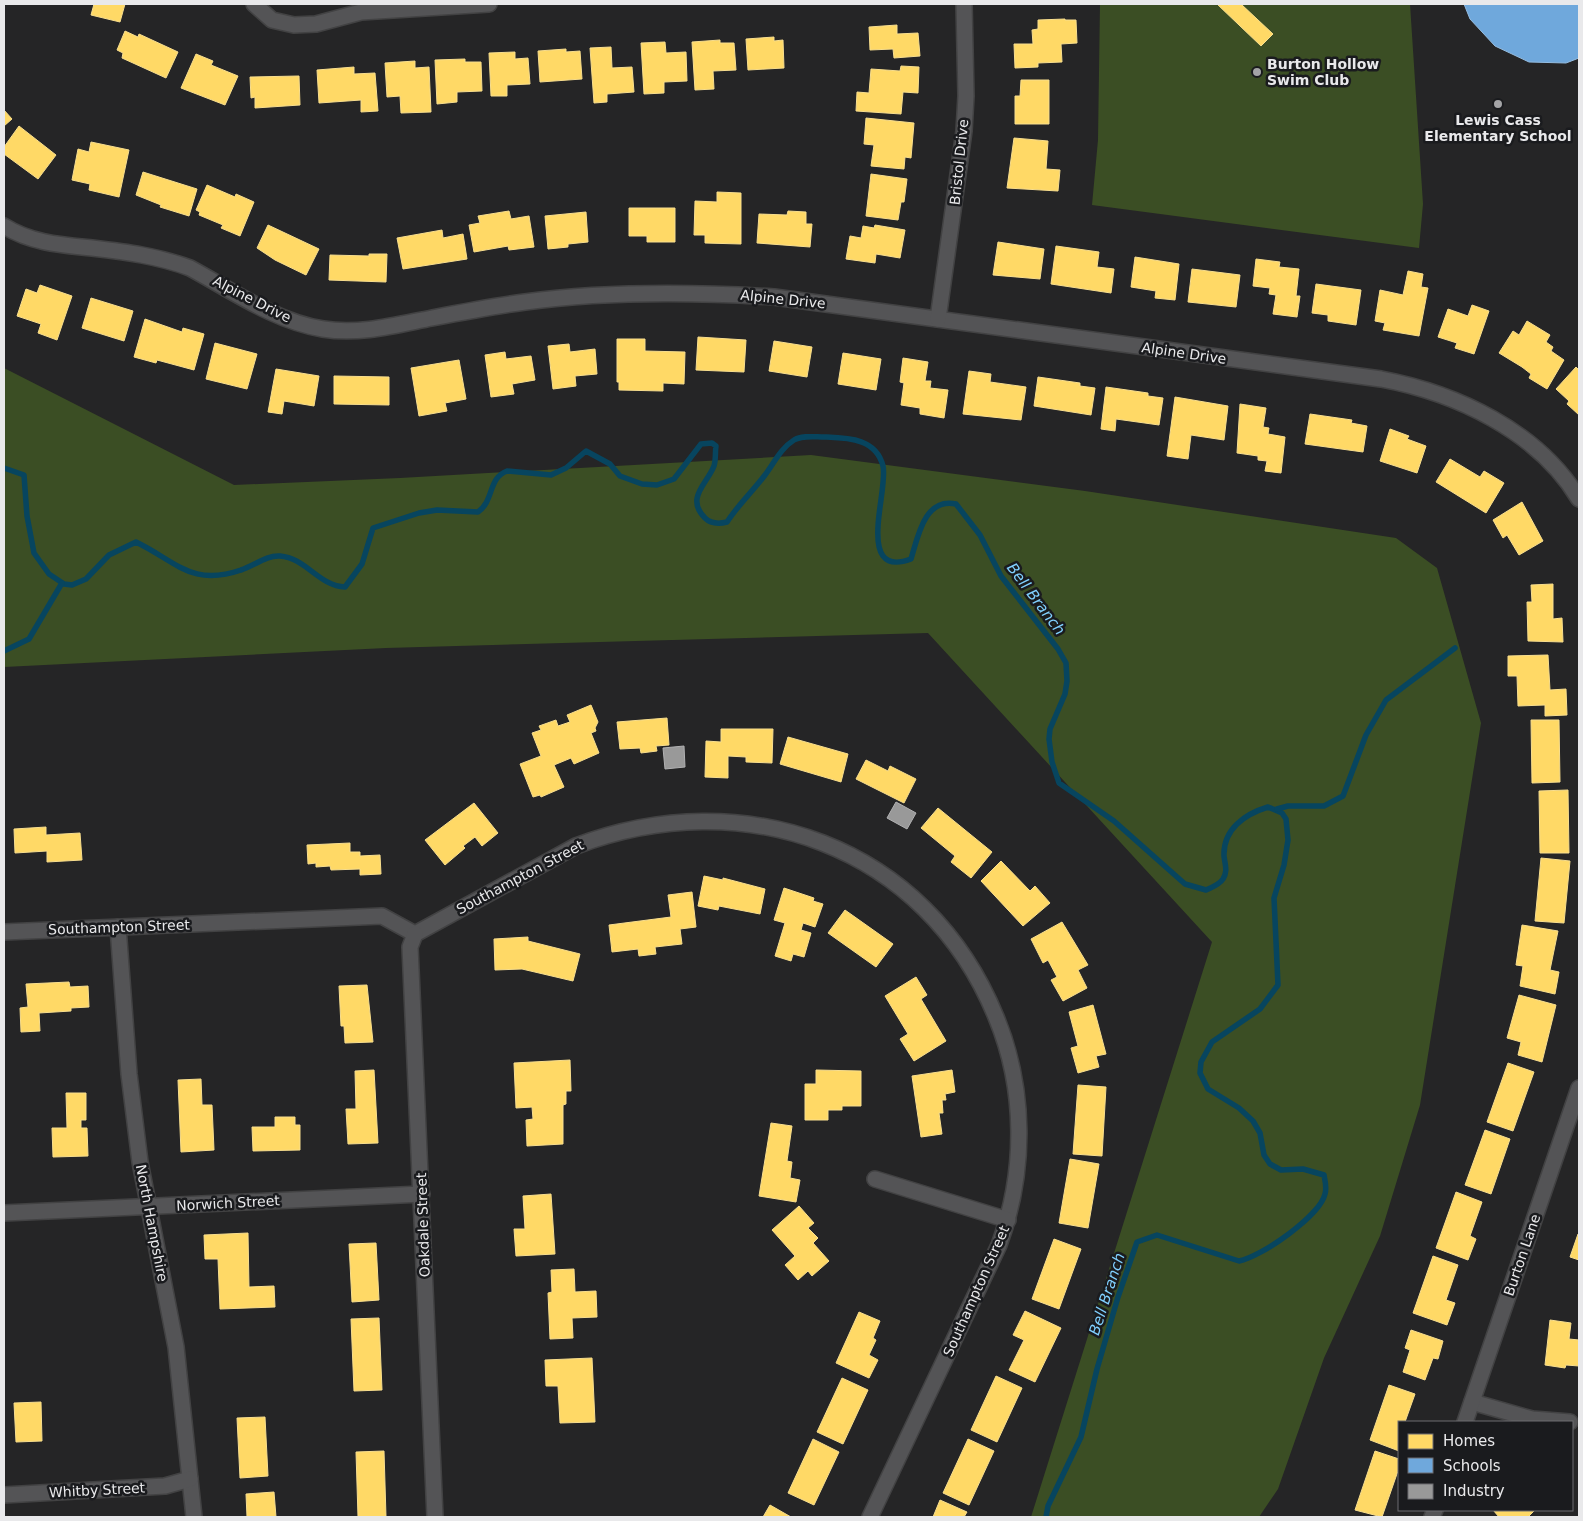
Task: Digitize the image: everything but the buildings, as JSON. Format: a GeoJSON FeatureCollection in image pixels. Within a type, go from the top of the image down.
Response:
{"type":"FeatureCollection","features":[{"type":"Feature","properties":{"kind":"street"},"geometry":{"type":"LineString","coordinates":[[254,4],[272,20],[294,25],[316,24],[361,12],[489,4]]}},
{"type":"Feature","properties":{"kind":"street","name":"Bristol Drive"},"geometry":{"type":"LineString","coordinates":[[938,319],[964,131],[966,96],[964,4]]}},
{"type":"Feature","properties":{"kind":"street","name":"Alpine Drive"},"geometry":{"type":"LineString","coordinates":[[4,226],[18,234],[44,242],[162,258],[190,268],[287,318],[321,329],[337,331],[367,330],[459,312],[564,298],[673,292],[774,297],[1406,384],[1454,401],[1507,427],[1534,445],[1556,467],[1579,499]]}},
{"type":"Feature","properties":{"kind":"street","name":"Southampton Street"},"geometry":{"type":"LineString","coordinates":[[4,932],[382,916],[415,934],[576,846],[604,835],[633,828],[693,821],[743,822],[792,832],[839,849],[887,876],[926,909],[963,954],[989,998],[1009,1053],[1019,1109],[1018,1163],[1008,1220],[999,1245],[870,1517]]}},
{"type":"Feature","properties":{"kind":"street","name":"North Hampshire"},"geometry":{"type":"LineString","coordinates":[[118,927],[128,1074],[147,1207],[176,1347],[194,1517]]}},
{"type":"Feature","properties":{"kind":"street","name":"Oakdale Street"},"geometry":{"type":"LineString","coordinates":[[415,934],[410,947],[435,1517]]}},
{"type":"Feature","properties":{"kind":"street","name":"Burton Lane"},"geometry":{"type":"LineString","coordinates":[[1465,1421],[1579,1088]]}},
{"type":"Feature","properties":{"kind":"street"},"geometry":{"type":"LineString","coordinates":[[875,1179],[1008,1220]]}},
{"type":"Feature","properties":{"kind":"street","name":"Norwich Street"},"geometry":{"type":"LineString","coordinates":[[4,1213],[422,1194]]}},
{"type":"Feature","properties":{"kind":"street"},"geometry":{"type":"LineString","coordinates":[[1472,1402],[1532,1419],[1558,1421]]}},
{"type":"Feature","properties":{"kind":"street","name":"Whitby Street"},"geometry":{"type":"LineString","coordinates":[[4,1495],[165,1486],[190,1479]]}},
{"type":"Feature","properties":{"kind":"green space","name":"Burton Hollow Swim Club"},"geometry":{"type":"Polygon","coordinates":[[[1100,4],[1410,4],[1423,204],[1419,248],[1092,205],[1098,140],[1100,4]]]}},
{"type":"Feature","properties":{"kind":"green space"},"geometry":{"type":"Polygon","coordinates":[[[4,368],[234,485],[400,478],[811,455],[1085,491],[1396,538],[1437,568],[1481,723],[1420,1105],[1380,1236],[1324,1358],[1278,1489],[1259,1517],[1031,1517],[1212,942],[928,633],[386,648],[4,667],[4,368]]]}},
{"type":"Feature","properties":{"kind":"waterway","name":"Bell Branch"},"geometry":{"type":"LineString","coordinates":[[4,468],[24,475],[27,516],[34,553],[49,574],[64,584],[72,585],[86,579],[109,555],[136,542],[185,570],[197,574],[210,576],[224,574],[241,570],[270,557],[280,556],[305,566],[328,582],[345,587],[362,564],[373,528],[419,513],[437,510],[478,512],[487,502],[497,479],[507,471],[551,475],[566,468],[586,451],[610,464],[620,476],[642,484],[657,485],[674,479],[701,444],[712,443],[716,446],[715,464],[699,491],[697,504],[699,511],[707,520],[721,523],[727,522],[765,475],[781,451],[794,440],[801,437],[813,437],[860,441],[874,450],[883,466],[884,477],[878,529],[879,545],[883,557],[894,562],[911,559],[924,520],[930,512],[937,506],[945,503],[956,504],[980,535],[1001,576],[1058,649],[1066,663],[1067,681],[1065,694],[1050,729],[1049,739],[1052,762],[1059,783],[1114,821],[1185,884],[1206,890],[1220,883],[1225,876],[1225,846],[1231,830],[1244,818],[1259,810],[1268,807],[1282,813],[1286,819],[1288,840],[1284,865],[1274,898],[1278,985],[1260,1009],[1212,1042],[1201,1062],[1200,1073],[1208,1089],[1239,1108],[1253,1121],[1260,1133],[1264,1155],[1270,1164],[1281,1170],[1303,1169],[1324,1175],[1325,1194],[1321,1203],[1301,1224],[1275,1244],[1249,1258],[1239,1261],[1157,1235],[1137,1242],[1118,1297],[1097,1369],[1081,1437],[1048,1506],[1046,1517]]}},
{"type":"Feature","properties":{"kind":"waterway"},"geometry":{"type":"LineString","coordinates":[[4,651],[29,639],[62,583]]}},
{"type":"Feature","properties":{"kind":"waterway"},"geometry":{"type":"LineString","coordinates":[[1277,809],[1288,806],[1324,806],[1343,796],[1366,735],[1386,700],[1455,648]]}},
{"type":"Feature","properties":{"kind":"place","name":"Burton Hollow Swim Club"},"geometry":{"type":"Point","coordinates":[1257,72]}},
{"type":"Feature","properties":{"kind":"place","name":"Lewis Cass Elementary School"},"geometry":{"type":"Point","coordinates":[1498,104]}}]}
